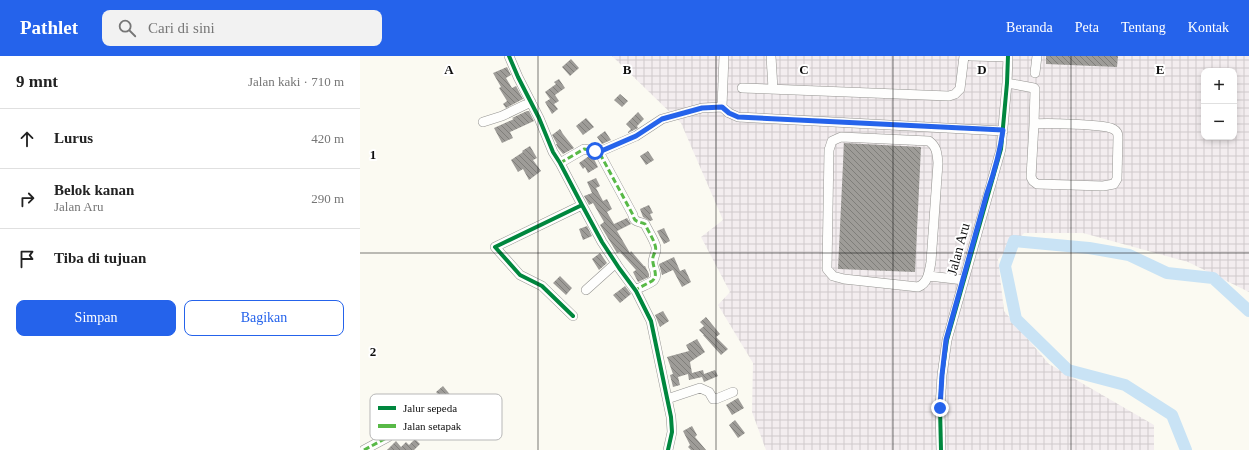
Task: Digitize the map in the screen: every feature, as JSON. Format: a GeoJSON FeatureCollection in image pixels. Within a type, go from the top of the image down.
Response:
{"type":"FeatureCollection","features":[{"type":"Feature","properties":{"kind":"street"},"geometry":{"type":"LineString","coordinates":[[509,56],[553,152],[616,263],[635,290],[651,321],[656,340],[666,399],[671,417],[672,432],[668,450]]}},
{"type":"Feature","properties":{"kind":"street"},"geometry":{"type":"LineString","coordinates":[[722,107],[724,56]]}},
{"type":"Feature","properties":{"kind":"street"},"geometry":{"type":"LineString","coordinates":[[771,56],[773,89]]}},
{"type":"Feature","properties":{"kind":"street"},"geometry":{"type":"LineString","coordinates":[[742,88],[950,96],[955,94],[960,89],[964,56]]}},
{"type":"Feature","properties":{"kind":"street"},"geometry":{"type":"LineString","coordinates":[[970,56],[1008,57]]}},
{"type":"Feature","properties":{"kind":"street"},"geometry":{"type":"LineString","coordinates":[[1035,73],[1037,56]]}},
{"type":"Feature","properties":{"kind":"street","name":"Jalan Aru"},"geometry":{"type":"LineString","coordinates":[[941,450],[940,408],[946,340],[964,280],[987,193],[1001,149],[1008,57]]}},
{"type":"Feature","properties":{"kind":"street"},"geometry":{"type":"LineString","coordinates":[[1007,83],[1034,88],[1034,124],[1031,177],[1033,181],[1037,184],[1103,186],[1114,184],[1116,179],[1117,132],[1113,129],[1102,126],[1034,124]]}},
{"type":"Feature","properties":{"kind":"street"},"geometry":{"type":"LineString","coordinates":[[483,122],[502,116],[531,102]]}},
{"type":"Feature","properties":{"kind":"street"},"geometry":{"type":"LineString","coordinates":[[560,163],[584,149],[599,152],[636,136],[662,119],[702,108],[722,107],[729,113],[738,117],[1003,130]]}},
{"type":"Feature","properties":{"kind":"street"},"geometry":{"type":"LineString","coordinates":[[841,137],[924,140],[934,144],[937,149],[938,163],[929,276],[922,286],[918,287],[844,279],[833,276],[827,269],[829,150],[832,141],[841,137]]}},
{"type":"Feature","properties":{"kind":"street"},"geometry":{"type":"LineString","coordinates":[[599,152],[633,219],[645,224],[656,246],[653,258],[656,275],[655,278],[635,290]]}},
{"type":"Feature","properties":{"kind":"street"},"geometry":{"type":"LineString","coordinates":[[573,316],[542,286],[520,274],[495,247],[582,205]]}},
{"type":"Feature","properties":{"kind":"street"},"geometry":{"type":"LineString","coordinates":[[586,290],[616,263]]}},
{"type":"Feature","properties":{"kind":"street"},"geometry":{"type":"LineString","coordinates":[[929,276],[964,280]]}},
{"type":"Feature","properties":{"kind":"street"},"geometry":{"type":"LineString","coordinates":[[666,399],[700,388],[709,392],[712,399],[716,399],[733,392]]}},
{"type":"Feature","properties":{"kind":"street"},"geometry":{"type":"LineString","coordinates":[[364,450],[382,440]]}},
{"type":"Feature","properties":{"kind":"shaded area"},"geometry":{"type":"Polygon","coordinates":[[[612,56],[1249,56],[1249,292],[1188,262],[1083,233],[1024,233],[998,259],[1004,311],[1049,364],[1154,425],[1154,450],[766,450],[752,412],[753,363],[718,305],[730,292],[701,237],[723,220],[681,123],[612,56]]]}},
{"type":"Feature","properties":{"kind":"building"},"geometry":{"type":"Polygon","coordinates":[[[1046,56],[1118,56],[1117,67],[1046,64],[1046,56]]]}},
{"type":"Feature","properties":{"kind":"building"},"geometry":{"type":"Polygon","coordinates":[[[571,59],[579,68],[570,76],[562,67],[571,59]]]}},
{"type":"Feature","properties":{"kind":"building"},"geometry":{"type":"Polygon","coordinates":[[[507,67],[511,75],[506,78],[512,88],[516,86],[523,99],[506,108],[503,104],[507,101],[499,88],[501,87],[493,73],[507,67]]]}},
{"type":"Feature","properties":{"kind":"building"},"geometry":{"type":"Polygon","coordinates":[[[559,79],[565,88],[555,95],[559,101],[554,104],[558,109],[552,114],[545,102],[550,99],[545,92],[556,84],[554,82],[559,79]]]}},
{"type":"Feature","properties":{"kind":"building"},"geometry":{"type":"Polygon","coordinates":[[[620,94],[628,101],[622,107],[614,100],[620,94]]]}},
{"type":"Feature","properties":{"kind":"building"},"geometry":{"type":"Polygon","coordinates":[[[529,111],[534,121],[510,132],[513,138],[502,143],[494,128],[529,111]]]}},
{"type":"Feature","properties":{"kind":"building"},"geometry":{"type":"Polygon","coordinates":[[[638,112],[644,119],[637,126],[638,128],[628,133],[631,129],[626,124],[638,112]]]}},
{"type":"Feature","properties":{"kind":"building"},"geometry":{"type":"Polygon","coordinates":[[[586,118],[594,127],[583,135],[576,126],[586,118]]]}},
{"type":"Feature","properties":{"kind":"building"},"geometry":{"type":"Polygon","coordinates":[[[560,129],[574,148],[563,154],[558,148],[552,135],[560,129]]]}},
{"type":"Feature","properties":{"kind":"building"},"geometry":{"type":"Polygon","coordinates":[[[605,131],[611,140],[602,144],[597,137],[605,131]]]}},
{"type":"Feature","properties":{"kind":"building"},"geometry":{"type":"Polygon","coordinates":[[[844,143],[921,147],[915,272],[838,269],[844,143]]]}},
{"type":"Feature","properties":{"kind":"building"},"geometry":{"type":"Polygon","coordinates":[[[530,146],[537,158],[533,160],[541,171],[529,180],[523,169],[518,172],[511,160],[530,146]]]}},
{"type":"Feature","properties":{"kind":"building"},"geometry":{"type":"Polygon","coordinates":[[[648,151],[654,160],[646,165],[640,156],[648,151]]]}},
{"type":"Feature","properties":{"kind":"building"},"geometry":{"type":"Polygon","coordinates":[[[589,156],[593,157],[598,167],[588,173],[585,167],[583,169],[579,163],[589,156]]]}},
{"type":"Feature","properties":{"kind":"building"},"geometry":{"type":"Polygon","coordinates":[[[596,178],[600,186],[596,188],[603,201],[607,199],[612,209],[607,212],[614,224],[627,218],[631,224],[617,231],[630,253],[631,251],[645,266],[649,277],[638,282],[633,272],[636,270],[620,252],[617,253],[600,225],[604,222],[593,203],[589,205],[584,196],[592,193],[587,182],[596,178]]]}},
{"type":"Feature","properties":{"kind":"building"},"geometry":{"type":"Polygon","coordinates":[[[649,205],[653,213],[650,214],[653,220],[650,221],[643,217],[640,209],[649,205]]]}},
{"type":"Feature","properties":{"kind":"building"},"geometry":{"type":"Polygon","coordinates":[[[587,226],[592,236],[583,240],[579,229],[587,226]]]}},
{"type":"Feature","properties":{"kind":"building"},"geometry":{"type":"Polygon","coordinates":[[[664,228],[670,241],[664,244],[657,231],[664,228]]]}},
{"type":"Feature","properties":{"kind":"building"},"geometry":{"type":"Polygon","coordinates":[[[600,253],[607,263],[599,270],[592,259],[600,253]]]}},
{"type":"Feature","properties":{"kind":"building"},"geometry":{"type":"Polygon","coordinates":[[[674,257],[680,271],[685,269],[691,282],[682,287],[673,270],[662,275],[659,264],[674,257]]]}},
{"type":"Feature","properties":{"kind":"building"},"geometry":{"type":"Polygon","coordinates":[[[560,276],[572,288],[566,295],[553,283],[560,276]]]}},
{"type":"Feature","properties":{"kind":"building"},"geometry":{"type":"Polygon","coordinates":[[[625,286],[631,294],[620,303],[613,295],[625,286]]]}},
{"type":"Feature","properties":{"kind":"building"},"geometry":{"type":"Polygon","coordinates":[[[663,311],[669,321],[660,327],[655,315],[663,311]]]}},
{"type":"Feature","properties":{"kind":"building"},"geometry":{"type":"Polygon","coordinates":[[[706,317],[720,334],[716,337],[728,349],[721,355],[699,330],[704,326],[700,322],[706,317]]]}},
{"type":"Feature","properties":{"kind":"building"},"geometry":{"type":"Polygon","coordinates":[[[697,339],[705,352],[690,362],[692,373],[703,370],[704,374],[715,370],[718,376],[704,382],[702,377],[689,380],[688,374],[678,377],[680,385],[673,387],[670,375],[673,374],[667,357],[689,351],[686,345],[697,339]]]}},
{"type":"Feature","properties":{"kind":"building"},"geometry":{"type":"Polygon","coordinates":[[[443,386],[450,394],[438,394],[436,392],[443,386]]]}},
{"type":"Feature","properties":{"kind":"building"},"geometry":{"type":"Polygon","coordinates":[[[738,398],[744,408],[732,415],[726,405],[738,398]]]}},
{"type":"Feature","properties":{"kind":"building"},"geometry":{"type":"Polygon","coordinates":[[[735,420],[745,433],[738,438],[729,425],[735,420]]]}},
{"type":"Feature","properties":{"kind":"building"},"geometry":{"type":"Polygon","coordinates":[[[692,426],[697,435],[695,437],[706,450],[691,450],[688,447],[690,445],[683,431],[692,426]]]}},
{"type":"Feature","properties":{"kind":"building"},"geometry":{"type":"Polygon","coordinates":[[[414,440],[420,444],[414,450],[387,450],[396,441],[401,447],[406,442],[409,445],[414,440]]]}},
{"type":"Feature","properties":{"kind":"waterway"},"geometry":{"type":"LineString","coordinates":[[1186,450],[1172,415],[1125,385],[1068,370],[1016,319],[1005,266],[1014,241],[1089,248],[1129,255],[1167,273],[1213,278],[1249,311]]}},
{"type":"Feature","properties":{"kind":"marked path"},"geometry":{"type":"LineString","coordinates":[[560,163],[584,149],[599,152],[634,219],[645,224],[656,247],[653,257],[655,276],[652,281],[635,290]]}},
{"type":"Feature","properties":{"kind":"marked path"},"geometry":{"type":"LineString","coordinates":[[364,450],[382,440]]}},
{"type":"Feature","properties":{"kind":"cycle path"},"geometry":{"type":"LineString","coordinates":[[509,56],[539,118],[553,152],[602,242],[636,291],[651,321],[671,417],[672,432],[668,450]]}},
{"type":"Feature","properties":{"kind":"cycle path"},"geometry":{"type":"LineString","coordinates":[[941,450],[940,408],[942,375],[947,340],[1001,149],[1008,56]]}},
{"type":"Feature","properties":{"kind":"cycle path"},"geometry":{"type":"LineString","coordinates":[[573,316],[542,286],[520,275],[495,247],[582,205]]}},
{"type":"Feature","properties":{"kind":"route"},"geometry":{"type":"LineString","coordinates":[[595,151],[599,152],[636,136],[662,119],[702,108],[722,107],[729,113],[738,117],[1003,130],[1001,149],[987,193],[964,280],[946,340],[940,408]]}}]}
